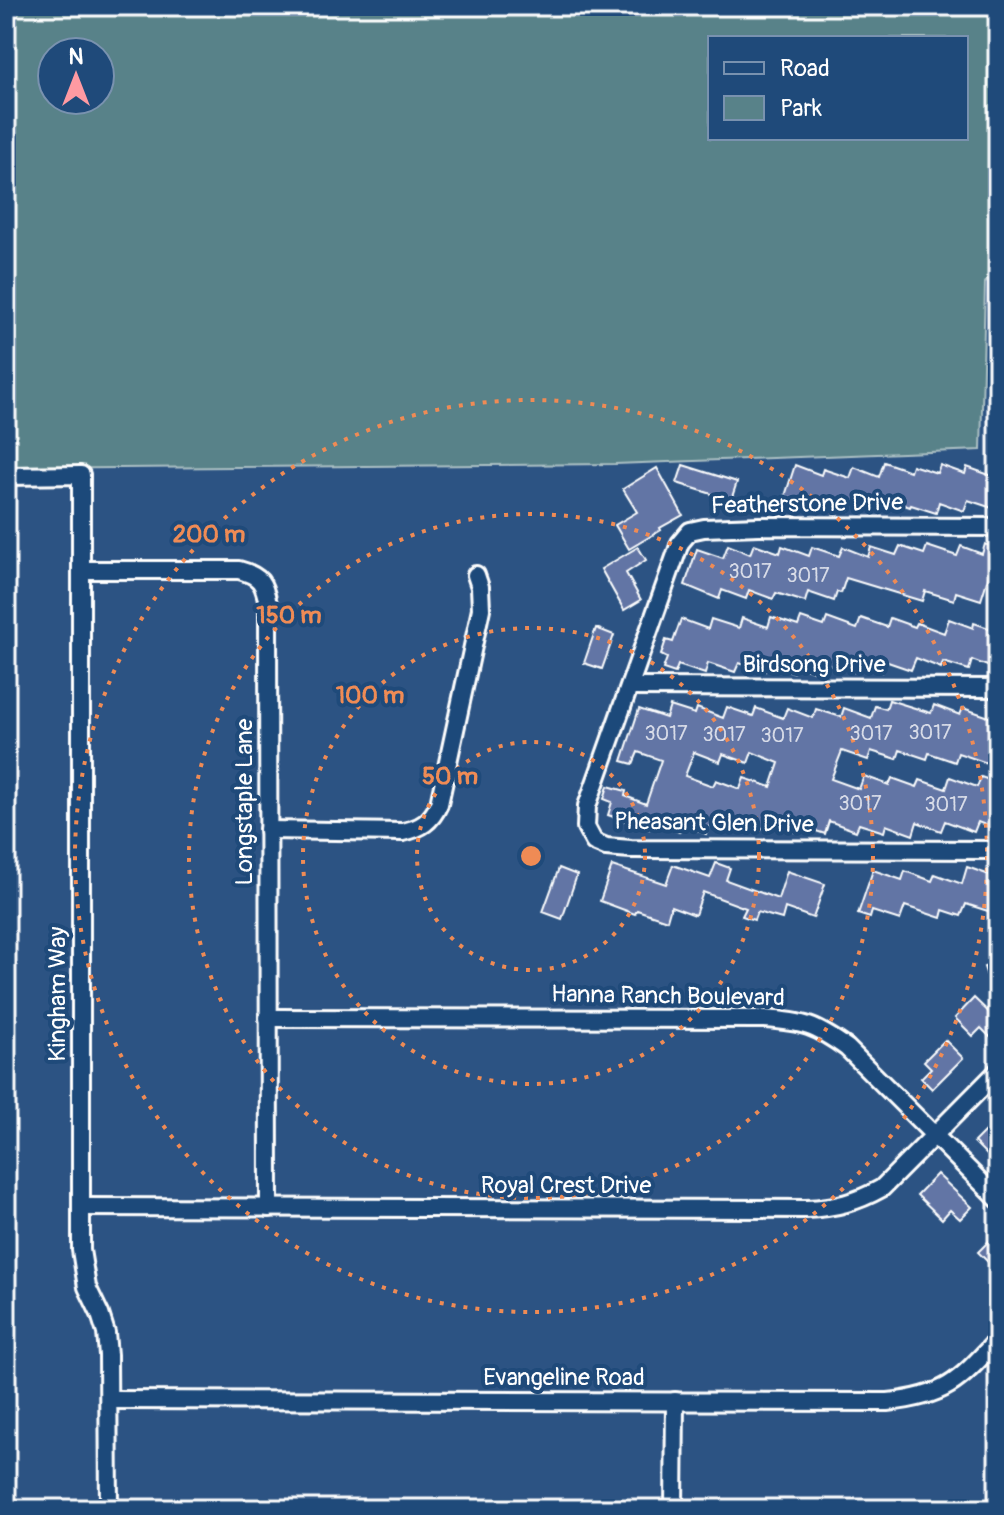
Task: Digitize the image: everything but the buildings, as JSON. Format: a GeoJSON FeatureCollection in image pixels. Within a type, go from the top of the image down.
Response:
{"type":"FeatureCollection","features":[{"type":"Feature","properties":{"kind":"street","name":"Kingham Way"},"geometry":{"type":"LineString","coordinates":[[6,476],[81,475],[81,1207],[83,1269],[106,1333],[109,1509]]}},
{"type":"Feature","properties":{"kind":"street","name":"Featherstone Drive"},"geometry":{"type":"LineString","coordinates":[[630,687],[680,543],[690,531],[759,526],[998,527]]}},
{"type":"Feature","properties":{"kind":"street","name":"Longstaple Lane"},"geometry":{"type":"LineString","coordinates":[[81,570],[239,570],[252,573],[261,581],[266,592],[269,1208]]}},
{"type":"Feature","properties":{"kind":"street"},"geometry":{"type":"LineString","coordinates":[[268,830],[403,832],[425,825],[434,815],[439,804],[481,609],[476,575]]}},
{"type":"Feature","properties":{"kind":"street","name":"Birdsong Drive"},"geometry":{"type":"LineString","coordinates":[[630,687],[998,688]]}},
{"type":"Feature","properties":{"kind":"street","name":"Pheasant Glen Drive"},"geometry":{"type":"LineString","coordinates":[[630,687],[587,806],[586,827],[594,842],[606,847],[631,849],[998,850]]}},
{"type":"Feature","properties":{"kind":"street","name":"Hanna Ranch Boulevard"},"geometry":{"type":"LineString","coordinates":[[268,1018],[765,1019],[798,1022],[825,1032],[847,1048],[998,1199]]}},
{"type":"Feature","properties":{"kind":"street","name":"Royal Crest Drive"},"geometry":{"type":"LineString","coordinates":[[81,1207],[831,1208],[864,1198],[882,1188],[998,1071]]}},
{"type":"Feature","properties":{"kind":"street","name":"Evangeline Road"},"geometry":{"type":"LineString","coordinates":[[109,1400],[888,1402],[933,1394],[950,1386],[966,1374],[998,1339]]}},
{"type":"Feature","properties":{"kind":"street"},"geometry":{"type":"LineString","coordinates":[[674,1509],[675,1401]]}},
{"type":"Feature","properties":{"kind":"green space"},"geometry":{"type":"Polygon","coordinates":[[[6,6],[998,6],[998,259],[985,283],[981,450],[615,464],[6,469],[6,6]]]}}]}
